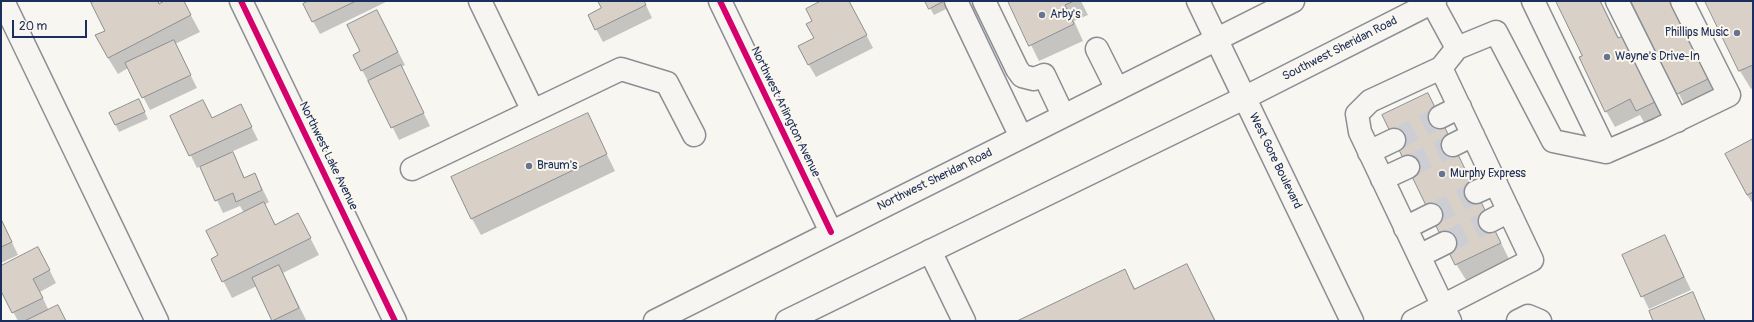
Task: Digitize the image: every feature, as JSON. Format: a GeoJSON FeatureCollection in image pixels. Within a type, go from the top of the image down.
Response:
{"type":"FeatureCollection","features":[{"type":"Feature","properties":{"kind":"main road"},"geometry":{"type":"LineString","coordinates":[[3,1],[157,321]]}},
{"type":"Feature","properties":{"kind":"main road","name":"Northwest Lake Avenue"},"geometry":{"type":"LineString","coordinates":[[241,1],[395,321]]}},
{"type":"Feature","properties":{"kind":"main road"},"geometry":{"type":"LineString","coordinates":[[480,1],[533,112]]}},
{"type":"Feature","properties":{"kind":"main road","name":"Northwest Arlington Avenue"},"geometry":{"type":"LineString","coordinates":[[720,1],[830,232]]}},
{"type":"Feature","properties":{"kind":"main road"},"geometry":{"type":"LineString","coordinates":[[956,1],[1021,137]]}},
{"type":"Feature","properties":{"kind":"main road"},"geometry":{"type":"LineString","coordinates":[[984,1],[1022,76],[1034,79],[1044,75],[1062,115]]}},
{"type":"Feature","properties":{"kind":"main road","name":"West Gore Boulevard"},"geometry":{"type":"LineString","coordinates":[[1198,1],[1352,321]]}},
{"type":"Feature","properties":{"kind":"main road"},"geometry":{"type":"LineString","coordinates":[[1533,1],[1606,152]]}},
{"type":"Feature","properties":{"kind":"main road"},"geometry":{"type":"LineString","coordinates":[[1617,1],[1677,121]]}},
{"type":"Feature","properties":{"kind":"main road"},"geometry":{"type":"LineString","coordinates":[[1446,313],[1360,132],[1357,114],[1370,101],[1441,68],[1457,48],[1496,32],[1553,141],[1606,152],[1677,121],[1729,95],[1682,1]]}},
{"type":"Feature","properties":{"kind":"main road"},"geometry":{"type":"LineString","coordinates":[[1216,40],[1291,2]]}},
{"type":"Feature","properties":{"kind":"main road"},"geometry":{"type":"LineString","coordinates":[[1433,2],[1457,48]]}},
{"type":"Feature","properties":{"kind":"main road","name":"Southwest Sheridan Road"},"geometry":{"type":"LineString","coordinates":[[1244,98],[1433,2]]}},
{"type":"Feature","properties":{"kind":"main road","name":"Northwest Sheridan Road"},"geometry":{"type":"LineString","coordinates":[[655,321],[1062,115],[1216,40]]}},
{"type":"Feature","properties":{"kind":"main road"},"geometry":{"type":"LineString","coordinates":[[1097,49],[1117,89]]}},
{"type":"Feature","properties":{"kind":"main road"},"geometry":{"type":"LineString","coordinates":[[1413,321],[1446,313],[1532,260],[1500,216],[1486,188],[1473,135],[1441,68]]}},
{"type":"Feature","properties":{"kind":"main road"},"geometry":{"type":"LineString","coordinates":[[412,169],[621,69],[667,83],[694,135]]}},
{"type":"Feature","properties":{"kind":"main road"},"geometry":{"type":"LineString","coordinates":[[787,321],[1244,98]]}},
{"type":"Feature","properties":{"kind":"main road"},"geometry":{"type":"LineString","coordinates":[[1440,117],[1460,107]]}},
{"type":"Feature","properties":{"kind":"main road"},"geometry":{"type":"LineString","coordinates":[[1453,145],[1473,135]]}},
{"type":"Feature","properties":{"kind":"main road"},"geometry":{"type":"LineString","coordinates":[[1369,152],[1394,140]]}},
{"type":"Feature","properties":{"kind":"main road"},"geometry":{"type":"LineString","coordinates":[[1382,179],[1408,167]]}},
{"type":"Feature","properties":{"kind":"main road"},"geometry":{"type":"LineString","coordinates":[[1405,228],[1431,215]]}},
{"type":"Feature","properties":{"kind":"main road"},"geometry":{"type":"LineString","coordinates":[[1418,256],[1445,243]]}},
{"type":"Feature","properties":{"kind":"main road"},"geometry":{"type":"LineString","coordinates":[[930,251],[964,321]]}},
{"type":"Feature","properties":{"kind":"main road"},"geometry":{"type":"LineString","coordinates":[[1518,321],[1528,316],[1540,321]]}},
{"type":"Feature","properties":{"kind":"building"},"geometry":{"type":"Polygon","coordinates":[[[95,1],[158,1],[159,4],[164,1],[184,1],[191,15],[108,58],[95,35],[105,31],[91,3],[95,1]]]}},
{"type":"Feature","properties":{"kind":"building"},"geometry":{"type":"Polygon","coordinates":[[[308,1],[356,1],[312,22],[303,4],[308,1]]]}},
{"type":"Feature","properties":{"kind":"building"},"geometry":{"type":"Polygon","coordinates":[[[598,1],[644,1],[646,5],[595,30],[588,15],[601,8],[598,1]]]}},
{"type":"Feature","properties":{"kind":"building"},"geometry":{"type":"Polygon","coordinates":[[[821,1],[849,1],[867,35],[808,65],[798,46],[814,38],[806,24],[812,21],[806,9],[821,1]]]}},
{"type":"Feature","properties":{"kind":"building"},"geometry":{"type":"Polygon","coordinates":[[[925,1],[944,1],[929,9],[925,1]]]}},
{"type":"Feature","properties":{"kind":"building","name":"Arby's"},"geometry":{"type":"Polygon","coordinates":[[[1008,1],[1074,1],[1065,5],[1074,24],[1029,46],[1008,1]]]}},
{"type":"Feature","properties":{"kind":"building","name":"Wayne's Drive-In"},"geometry":{"type":"Polygon","coordinates":[[[1556,1],[1600,1],[1618,38],[1623,36],[1655,102],[1636,111],[1630,99],[1605,112],[1579,57],[1582,56],[1556,1]]]}},
{"type":"Feature","properties":{"kind":"building"},"geometry":{"type":"Polygon","coordinates":[[[1631,1],[1673,1],[1710,78],[1677,94],[1631,1]]]}},
{"type":"Feature","properties":{"kind":"building","name":"Phillips Music"},"geometry":{"type":"Polygon","coordinates":[[[1705,1],[1753,1],[1753,65],[1739,71],[1705,1]]]}},
{"type":"Feature","properties":{"kind":"building"},"geometry":{"type":"Polygon","coordinates":[[[377,10],[398,52],[361,71],[353,55],[360,51],[347,25],[377,10]]]}},
{"type":"Feature","properties":{"kind":"building"},"geometry":{"type":"Polygon","coordinates":[[[174,40],[191,75],[142,98],[125,63],[174,40]]]}},
{"type":"Feature","properties":{"kind":"building"},"geometry":{"type":"Polygon","coordinates":[[[401,65],[424,113],[391,128],[368,81],[401,65]]]}},
{"type":"Feature","properties":{"kind":"building"},"geometry":{"type":"Polygon","coordinates":[[[1428,93],[1501,243],[1455,265],[1382,115],[1428,93]]]}},
{"type":"Feature","properties":{"kind":"building"},"geometry":{"type":"Polygon","coordinates":[[[139,99],[145,112],[115,125],[109,113],[139,99]]]}},
{"type":"Feature","properties":{"kind":"building"},"geometry":{"type":"Polygon","coordinates":[[[203,100],[212,118],[241,104],[252,127],[189,156],[170,116],[203,100]]]}},
{"type":"Feature","properties":{"kind":"building","name":"Braum's"},"geometry":{"type":"Polygon","coordinates":[[[588,113],[607,154],[471,219],[451,177],[588,113]]]}},
{"type":"Feature","properties":{"kind":"building"},"geometry":{"type":"Polygon","coordinates":[[[1753,139],[1753,192],[1747,195],[1725,154],[1753,139]]]}},
{"type":"Feature","properties":{"kind":"building"},"geometry":{"type":"Polygon","coordinates":[[[233,152],[244,178],[255,173],[262,190],[236,202],[233,193],[215,201],[200,167],[233,152]]]}},
{"type":"Feature","properties":{"kind":"building"},"geometry":{"type":"Polygon","coordinates":[[[264,202],[275,225],[298,213],[311,238],[222,282],[211,259],[218,255],[206,231],[264,202]]]}},
{"type":"Feature","properties":{"kind":"building"},"geometry":{"type":"Polygon","coordinates":[[[1,219],[12,242],[1,247],[1,219]]]}},
{"type":"Feature","properties":{"kind":"building"},"geometry":{"type":"Polygon","coordinates":[[[1665,235],[1684,277],[1641,297],[1622,255],[1665,235]]]}},
{"type":"Feature","properties":{"kind":"building"},"geometry":{"type":"Polygon","coordinates":[[[38,247],[50,270],[33,279],[43,298],[12,313],[1,291],[1,266],[38,247]]]}},
{"type":"Feature","properties":{"kind":"building"},"geometry":{"type":"Polygon","coordinates":[[[1187,264],[1215,321],[1017,321],[1125,269],[1134,289],[1187,264]]]}},
{"type":"Feature","properties":{"kind":"building"},"geometry":{"type":"Polygon","coordinates":[[[279,265],[299,308],[272,321],[252,278],[279,265]]]}},
{"type":"Feature","properties":{"kind":"building"},"geometry":{"type":"Polygon","coordinates":[[[1693,292],[1705,321],[1653,321],[1649,311],[1693,292]]]}},
{"type":"Feature","properties":{"kind":"building"},"geometry":{"type":"Polygon","coordinates":[[[58,305],[66,321],[25,321],[58,305]]]}},
{"type":"Feature","properties":{"kind":"tunnel"},"geometry":{"type":"LineString","coordinates":[[1394,140],[1440,117]]}},
{"type":"Feature","properties":{"kind":"tunnel"},"geometry":{"type":"LineString","coordinates":[[1408,167],[1453,145]]}},
{"type":"Feature","properties":{"kind":"tunnel"},"geometry":{"type":"LineString","coordinates":[[1431,215],[1476,192]]}},
{"type":"Feature","properties":{"kind":"tunnel"},"geometry":{"type":"LineString","coordinates":[[1445,243],[1490,221]]}},
{"type":"Feature","properties":{"kind":"cycle path"},"geometry":{"type":"LineString","coordinates":[[241,1],[395,321]]}},
{"type":"Feature","properties":{"kind":"cycle path"},"geometry":{"type":"LineString","coordinates":[[720,1],[831,232]]}},
{"type":"Feature","properties":{"kind":"place","name":"Arby's"},"geometry":{"type":"Point","coordinates":[1042,15]}},
{"type":"Feature","properties":{"kind":"place","name":"Phillips Music"},"geometry":{"type":"Point","coordinates":[1737,33]}},
{"type":"Feature","properties":{"kind":"place","name":"Wayne's Drive-In"},"geometry":{"type":"Point","coordinates":[1607,57]}},
{"type":"Feature","properties":{"kind":"place","name":"Braum's"},"geometry":{"type":"Point","coordinates":[529,166]}},
{"type":"Feature","properties":{"kind":"place","name":"Murphy Express"},"geometry":{"type":"Point","coordinates":[1442,174]}}]}
